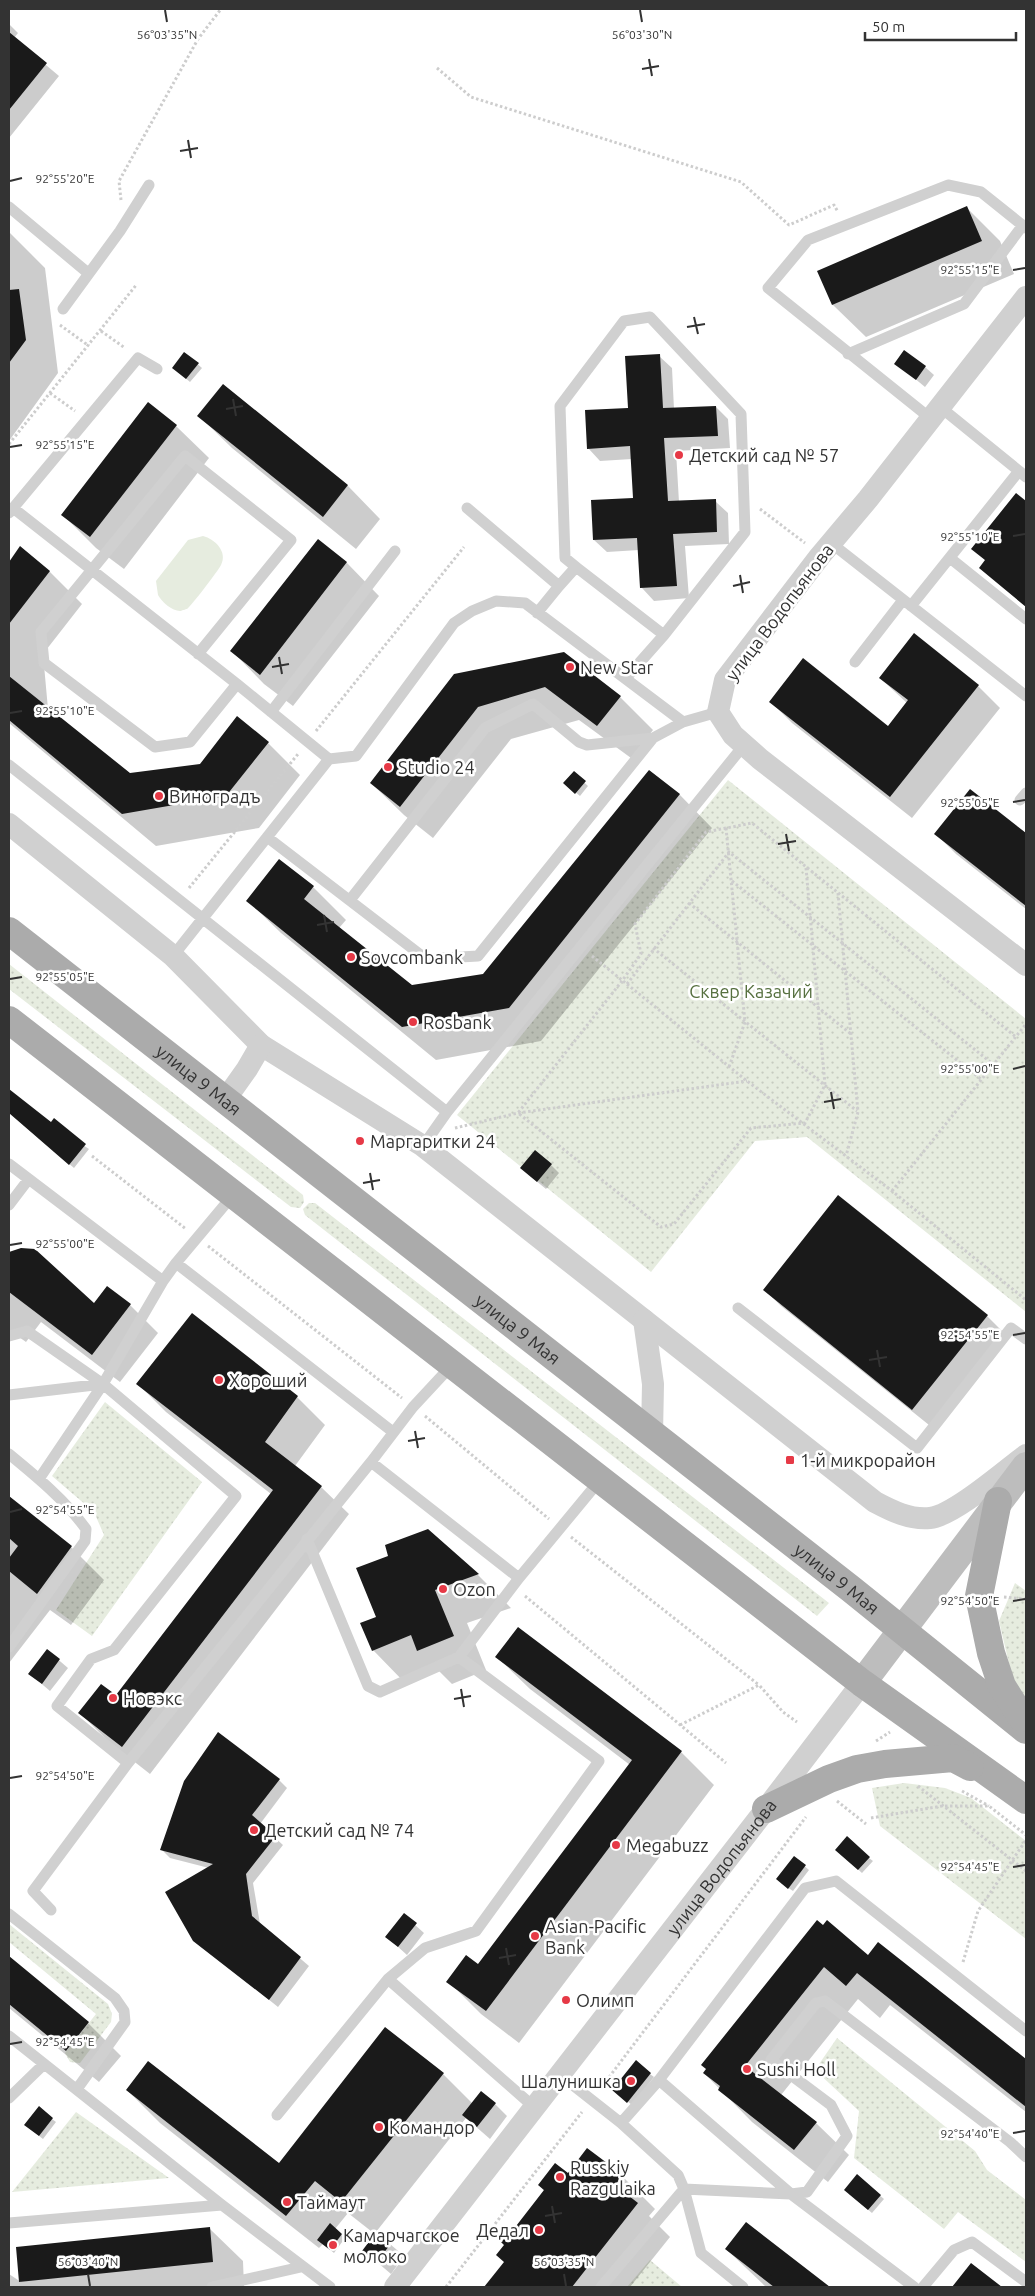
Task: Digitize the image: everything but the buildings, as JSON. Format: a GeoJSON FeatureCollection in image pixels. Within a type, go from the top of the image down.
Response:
{"type":"FeatureCollection","features":[{"type":"Feature","properties":{"kind":"main road","name":"улица 9 Мая"},"geometry":{"type":"LineString","coordinates":[[9,932],[901,1629],[1026,1730]]}},
{"type":"Feature","properties":{"kind":"main road"},"geometry":{"type":"LineString","coordinates":[[9,1020],[862,1682],[1019,1795]]}},
{"type":"Feature","properties":{"kind":"main road"},"geometry":{"type":"LineString","coordinates":[[998,1502],[979,1596],[991,1653],[1002,1686],[1026,1725]]}},
{"type":"Feature","properties":{"kind":"main road"},"geometry":{"type":"LineString","coordinates":[[766,1809],[830,1779],[857,1769],[885,1764],[953,1758],[1019,1795]]}},
{"type":"Feature","properties":{"kind":"street","name":"улица Водопьянова"},"geometry":{"type":"LineString","coordinates":[[718,712],[725,680],[1026,297]]}},
{"type":"Feature","properties":{"kind":"street"},"geometry":{"type":"LineString","coordinates":[[718,712],[733,735],[744,745],[1026,965]]}},
{"type":"Feature","properties":{"kind":"street"},"geometry":{"type":"LineString","coordinates":[[9,824],[173,956],[261,1045],[422,1146],[876,1502],[894,1512],[910,1517],[931,1518],[950,1512],[1026,1455]]}},
{"type":"Feature","properties":{"kind":"street"},"geometry":{"type":"LineString","coordinates":[[225,1100],[261,1045]]}},
{"type":"Feature","properties":{"kind":"street"},"geometry":{"type":"LineString","coordinates":[[644,1320],[653,1384],[652,1434]]}},
{"type":"Feature","properties":{"kind":"street","name":"улица Водопьянова"},"geometry":{"type":"LineString","coordinates":[[395,2287],[766,1809],[1026,1466]]}},
{"type":"Feature","properties":{"kind":"lane"},"geometry":{"type":"LineString","coordinates":[[848,354],[964,304],[1024,227],[981,192],[948,185],[808,240],[768,288],[848,354],[935,412],[1022,474],[950,558],[855,662]]}},
{"type":"Feature","properties":{"kind":"lane"},"geometry":{"type":"LineString","coordinates":[[63,309],[123,227],[149,186]]}},
{"type":"Feature","properties":{"kind":"lane"},"geometry":{"type":"LineString","coordinates":[[9,207],[88,274]]}},
{"type":"Feature","properties":{"kind":"lane"},"geometry":{"type":"LineString","coordinates":[[626,678],[664,636],[746,532],[741,414],[650,317],[624,321],[560,406],[565,558],[664,636]]}},
{"type":"Feature","properties":{"kind":"lane"},"geometry":{"type":"LineString","coordinates":[[157,369],[138,358],[11,511],[91,570],[237,684],[329,759]]}},
{"type":"Feature","properties":{"kind":"lane"},"geometry":{"type":"LineString","coordinates":[[198,654],[291,540],[185,456],[41,632],[44,663],[155,747],[190,742],[237,684]]}},
{"type":"Feature","properties":{"kind":"lane"},"geometry":{"type":"LineString","coordinates":[[467,508],[559,586]]}},
{"type":"Feature","properties":{"kind":"lane"},"geometry":{"type":"LineString","coordinates":[[831,543],[1026,696]]}},
{"type":"Feature","properties":{"kind":"lane"},"geometry":{"type":"LineString","coordinates":[[270,712],[395,551]]}},
{"type":"Feature","properties":{"kind":"lane"},"geometry":{"type":"LineString","coordinates":[[950,558],[1026,619]]}},
{"type":"Feature","properties":{"kind":"lane"},"geometry":{"type":"LineString","coordinates":[[537,613],[576,567]]}},
{"type":"Feature","properties":{"kind":"lane"},"geometry":{"type":"LineString","coordinates":[[173,956],[329,759],[356,756],[454,623],[472,611],[496,601],[525,603],[683,722]]}},
{"type":"Feature","properties":{"kind":"lane"},"geometry":{"type":"LineString","coordinates":[[350,900],[485,728],[533,704],[579,742],[587,745],[653,738],[683,722],[718,712]]}},
{"type":"Feature","properties":{"kind":"lane"},"geometry":{"type":"LineString","coordinates":[[267,837],[426,959],[478,956],[653,738]]}},
{"type":"Feature","properties":{"kind":"lane"},"geometry":{"type":"LineString","coordinates":[[422,1146],[744,745]]}},
{"type":"Feature","properties":{"kind":"lane"},"geometry":{"type":"LineString","coordinates":[[9,765],[202,918],[445,1115]]}},
{"type":"Feature","properties":{"kind":"lane"},"geometry":{"type":"LineString","coordinates":[[9,1164],[163,1281]]}},
{"type":"Feature","properties":{"kind":"lane"},"geometry":{"type":"LineString","coordinates":[[9,1205],[28,1180]]}},
{"type":"Feature","properties":{"kind":"lane"},"geometry":{"type":"LineString","coordinates":[[39,1479],[103,1384],[163,1281],[233,1195]]}},
{"type":"Feature","properties":{"kind":"lane"},"geometry":{"type":"LineString","coordinates":[[176,1263],[393,1432]]}},
{"type":"Feature","properties":{"kind":"lane"},"geometry":{"type":"LineString","coordinates":[[738,1308],[917,1448],[1011,1328],[1026,1339]]}},
{"type":"Feature","properties":{"kind":"lane"},"geometry":{"type":"LineString","coordinates":[[9,1336],[27,1331],[103,1384],[236,1496],[114,1650],[91,1659],[58,1706],[128,1763]]}},
{"type":"Feature","properties":{"kind":"lane"},"geometry":{"type":"LineString","coordinates":[[51,1910],[32,1891],[128,1763],[306,1539],[371,1462],[413,1406],[452,1365]]}},
{"type":"Feature","properties":{"kind":"lane"},"geometry":{"type":"LineString","coordinates":[[9,1395],[103,1384]]}},
{"type":"Feature","properties":{"kind":"lane"},"geometry":{"type":"LineString","coordinates":[[9,1454],[39,1479],[86,1529],[85,1541],[9,1647]]}},
{"type":"Feature","properties":{"kind":"lane"},"geometry":{"type":"LineString","coordinates":[[371,1462],[516,1582]]}},
{"type":"Feature","properties":{"kind":"lane"},"geometry":{"type":"LineString","coordinates":[[306,1539],[368,1686],[380,1692],[459,1657],[516,1582],[600,1480]]}},
{"type":"Feature","properties":{"kind":"lane"},"geometry":{"type":"LineString","coordinates":[[278,2115],[388,1979],[425,1948],[476,1931],[599,1761],[459,1657]]}},
{"type":"Feature","properties":{"kind":"lane"},"geometry":{"type":"LineString","coordinates":[[621,2123],[659,2080],[805,1888],[836,1881],[1026,2031]]}},
{"type":"Feature","properties":{"kind":"lane"},"geometry":{"type":"LineString","coordinates":[[9,1914],[115,1998],[124,2012],[125,2022],[77,2089]]}},
{"type":"Feature","properties":{"kind":"lane"},"geometry":{"type":"LineString","coordinates":[[388,1979],[534,2107]]}},
{"type":"Feature","properties":{"kind":"lane"},"geometry":{"type":"LineString","coordinates":[[684,2189],[791,2194],[807,2192],[847,2136],[831,2105],[771,2060],[816,2003],[825,2001],[1010,2142],[1026,2157]]}},
{"type":"Feature","properties":{"kind":"lane"},"geometry":{"type":"LineString","coordinates":[[9,2036],[43,2065],[77,2089],[301,2267],[330,2287]]}},
{"type":"Feature","properties":{"kind":"lane"},"geometry":{"type":"LineString","coordinates":[[9,2098],[43,2065]]}},
{"type":"Feature","properties":{"kind":"lane"},"geometry":{"type":"LineString","coordinates":[[560,2075],[621,2123],[678,2175],[684,2189],[701,2253],[743,2287]]}},
{"type":"Feature","properties":{"kind":"lane"},"geometry":{"type":"LineString","coordinates":[[659,2080],[791,2194],[914,2287]]}},
{"type":"Feature","properties":{"kind":"lane"},"geometry":{"type":"LineString","coordinates":[[601,2287],[684,2189]]}},
{"type":"Feature","properties":{"kind":"lane"},"geometry":{"type":"LineString","coordinates":[[9,2224],[222,2205]]}},
{"type":"Feature","properties":{"kind":"lane"},"geometry":{"type":"LineString","coordinates":[[923,2287],[954,2250],[972,2242],[1026,2282]]}},
{"type":"Feature","properties":{"kind":"lane"},"geometry":{"type":"LineString","coordinates":[[212,2287],[301,2267]]}},
{"type":"Feature","properties":{"kind":"path"},"geometry":{"type":"LineString","coordinates":[[123,227],[119,180],[198,39],[220,9]]}},
{"type":"Feature","properties":{"kind":"path"},"geometry":{"type":"LineString","coordinates":[[437,68],[471,97],[741,182],[789,225],[834,205],[845,226]]}},
{"type":"Feature","properties":{"kind":"path"},"geometry":{"type":"LineString","coordinates":[[9,444],[137,284]]}},
{"type":"Feature","properties":{"kind":"path"},"geometry":{"type":"LineString","coordinates":[[63,309],[58,323],[88,346]]}},
{"type":"Feature","properties":{"kind":"path"},"geometry":{"type":"LineString","coordinates":[[101,330],[138,358]]}},
{"type":"Feature","properties":{"kind":"path"},"geometry":{"type":"LineString","coordinates":[[50,393],[86,419]]}},
{"type":"Feature","properties":{"kind":"path"},"geometry":{"type":"LineString","coordinates":[[745,507],[756,506],[799,538]]}},
{"type":"Feature","properties":{"kind":"path"},"geometry":{"type":"LineString","coordinates":[[179,900],[464,546]]}},
{"type":"Feature","properties":{"kind":"path"},"geometry":{"type":"LineString","coordinates":[[518,1113],[641,954],[635,924],[706,832],[752,823],[1016,1038]]}},
{"type":"Feature","properties":{"kind":"path"},"geometry":{"type":"LineString","coordinates":[[726,828],[745,1022],[729,1066]]}},
{"type":"Feature","properties":{"kind":"path"},"geometry":{"type":"LineString","coordinates":[[627,984],[729,852]]}},
{"type":"Feature","properties":{"kind":"path"},"geometry":{"type":"LineString","coordinates":[[729,852],[994,1065]]}},
{"type":"Feature","properties":{"kind":"path"},"geometry":{"type":"LineString","coordinates":[[805,1123],[824,1085],[806,868]]}},
{"type":"Feature","properties":{"kind":"path"},"geometry":{"type":"LineString","coordinates":[[732,881],[982,1080]]}},
{"type":"Feature","properties":{"kind":"path"},"geometry":{"type":"LineString","coordinates":[[838,893],[858,1112],[846,1156]]}},
{"type":"Feature","properties":{"kind":"path"},"geometry":{"type":"LineString","coordinates":[[689,903],[851,1034]]}},
{"type":"Feature","properties":{"kind":"path"},"geometry":{"type":"LineString","coordinates":[[582,947],[747,1081],[805,1123],[892,1191],[1026,1300]]}},
{"type":"Feature","properties":{"kind":"path"},"geometry":{"type":"LineString","coordinates":[[653,948],[858,1112]]}},
{"type":"Feature","properties":{"kind":"path"},"geometry":{"type":"LineString","coordinates":[[892,1191],[1026,1024]]}},
{"type":"Feature","properties":{"kind":"path"},"geometry":{"type":"LineString","coordinates":[[445,1115],[454,1128],[518,1113],[747,1081]]}},
{"type":"Feature","properties":{"kind":"path"},"geometry":{"type":"LineString","coordinates":[[518,1113],[661,1227],[674,1224],[750,1128],[805,1123]]}},
{"type":"Feature","properties":{"kind":"path"},"geometry":{"type":"LineString","coordinates":[[92,1156],[413,1406],[560,1529],[759,1685],[783,1712],[797,1722]]}},
{"type":"Feature","properties":{"kind":"path"},"geometry":{"type":"LineString","coordinates":[[516,1582],[680,1726],[726,1763]]}},
{"type":"Feature","properties":{"kind":"path"},"geometry":{"type":"LineString","coordinates":[[996,1597],[1026,1599]]}},
{"type":"Feature","properties":{"kind":"path"},"geometry":{"type":"LineString","coordinates":[[680,1726],[759,1685]]}},
{"type":"Feature","properties":{"kind":"path"},"geometry":{"type":"LineString","coordinates":[[915,1783],[1026,1871]]}},
{"type":"Feature","properties":{"kind":"path"},"geometry":{"type":"LineString","coordinates":[[955,1788],[989,1806],[1026,1835]]}},
{"type":"Feature","properties":{"kind":"path"},"geometry":{"type":"LineString","coordinates":[[831,1796],[866,1824]]}},
{"type":"Feature","properties":{"kind":"path"},"geometry":{"type":"LineString","coordinates":[[871,1818],[942,1806],[989,1806]]}},
{"type":"Feature","properties":{"kind":"path"},"geometry":{"type":"LineString","coordinates":[[446,2287],[812,1810]]}},
{"type":"Feature","properties":{"kind":"path"},"geometry":{"type":"LineString","coordinates":[[958,1978],[978,1911],[1026,1840]]}},
{"type":"Feature","properties":{"kind":"green space"},"geometry":{"type":"Polygon","coordinates":[[[203,536],[216,543],[222,551],[223,560],[221,565],[187,609],[180,611],[171,608],[158,595],[156,581],[188,540],[203,536]]]}},
{"type":"Feature","properties":{"kind":"green space","name":"Сквер Казачий"},"geometry":{"type":"Polygon","coordinates":[[[728,780],[1026,1019],[1026,1312],[807,1137],[755,1141],[651,1272],[457,1115],[728,780]]]}},
{"type":"Feature","properties":{"kind":"green space"},"geometry":{"type":"Polygon","coordinates":[[[9,964],[303,1195],[304,1202],[300,1208],[291,1207],[9,989],[9,964]]]}},
{"type":"Feature","properties":{"kind":"green space"},"geometry":{"type":"Polygon","coordinates":[[[309,1203],[315,1203],[829,1603],[817,1616],[305,1215],[303,1209],[309,1203]]]}},
{"type":"Feature","properties":{"kind":"green space"},"geometry":{"type":"Polygon","coordinates":[[[105,1402],[202,1482],[92,1636],[56,1610],[104,1535],[94,1512],[52,1476],[105,1402]]]}},
{"type":"Feature","properties":{"kind":"green space"},"geometry":{"type":"Polygon","coordinates":[[[1015,1583],[1026,1591],[1026,1698],[1015,1689],[999,1621],[1015,1583]]]}},
{"type":"Feature","properties":{"kind":"green space"},"geometry":{"type":"Polygon","coordinates":[[[904,1783],[945,1788],[971,1798],[1026,1841],[1026,1939],[880,1826],[872,1788],[904,1783]]]}},
{"type":"Feature","properties":{"kind":"green space"},"geometry":{"type":"Polygon","coordinates":[[[9,1924],[108,2004],[112,2014],[111,2022],[80,2063],[70,2062],[65,2053],[96,2014],[9,1942],[9,1924]]]}},
{"type":"Feature","properties":{"kind":"green space"},"geometry":{"type":"Polygon","coordinates":[[[837,2038],[975,2151],[987,2170],[1026,2200],[1026,2262],[958,2212],[944,2229],[854,2158],[859,2111],[815,2070],[837,2038]]]}},
{"type":"Feature","properties":{"kind":"green space"},"geometry":{"type":"Polygon","coordinates":[[[76,2112],[169,2178],[12,2192],[76,2112]]]}},
{"type":"Feature","properties":{"kind":"green space"},"geometry":{"type":"Polygon","coordinates":[[[650,2260],[682,2287],[627,2287],[650,2260]]]}},
{"type":"Feature","properties":{"kind":"place","name":"Детский сад № 57"},"geometry":{"type":"Point","coordinates":[679,455]}},
{"type":"Feature","properties":{"kind":"place","name":"New Star"},"geometry":{"type":"Point","coordinates":[570,667]}},
{"type":"Feature","properties":{"kind":"place","name":"Studio 24"},"geometry":{"type":"Point","coordinates":[388,767]}},
{"type":"Feature","properties":{"kind":"place","name":"Виноградъ"},"geometry":{"type":"Point","coordinates":[159,796]}},
{"type":"Feature","properties":{"kind":"place","name":"Sovcombank"},"geometry":{"type":"Point","coordinates":[351,957]}},
{"type":"Feature","properties":{"kind":"place","name":"Rosbank"},"geometry":{"type":"Point","coordinates":[413,1022]}},
{"type":"Feature","properties":{"kind":"place","name":"Маргаритки 24"},"geometry":{"type":"Point","coordinates":[360,1141]}},
{"type":"Feature","properties":{"kind":"place","name":"Хороший"},"geometry":{"type":"Point","coordinates":[219,1380]}},
{"type":"Feature","properties":{"kind":"place","name":"1-й микрорайон"},"geometry":{"type":"Point","coordinates":[790,1460]}},
{"type":"Feature","properties":{"kind":"place","name":"Ozon"},"geometry":{"type":"Point","coordinates":[443,1589]}},
{"type":"Feature","properties":{"kind":"place","name":"Новэкс"},"geometry":{"type":"Point","coordinates":[113,1698]}},
{"type":"Feature","properties":{"kind":"place","name":"Детский сад № 74"},"geometry":{"type":"Point","coordinates":[254,1830]}},
{"type":"Feature","properties":{"kind":"place","name":"Megabuzz"},"geometry":{"type":"Point","coordinates":[616,1845]}},
{"type":"Feature","properties":{"kind":"place","name":"Asian-Pacific Bank"},"geometry":{"type":"Point","coordinates":[535,1936]}},
{"type":"Feature","properties":{"kind":"place","name":"Олимп"},"geometry":{"type":"Point","coordinates":[566,2000]}},
{"type":"Feature","properties":{"kind":"place","name":"Sushi Holl"},"geometry":{"type":"Point","coordinates":[747,2069]}},
{"type":"Feature","properties":{"kind":"place","name":"Шалунишка"},"geometry":{"type":"Point","coordinates":[631,2081]}},
{"type":"Feature","properties":{"kind":"place","name":"Командор"},"geometry":{"type":"Point","coordinates":[379,2127]}},
{"type":"Feature","properties":{"kind":"place","name":"Russkiy Razgulaika"},"geometry":{"type":"Point","coordinates":[560,2177]}},
{"type":"Feature","properties":{"kind":"place","name":"Таймаут"},"geometry":{"type":"Point","coordinates":[287,2202]}},
{"type":"Feature","properties":{"kind":"place","name":"Дедал"},"geometry":{"type":"Point","coordinates":[539,2230]}},
{"type":"Feature","properties":{"kind":"place","name":"Камарчагское молоко"},"geometry":{"type":"Point","coordinates":[333,2245]}}]}
